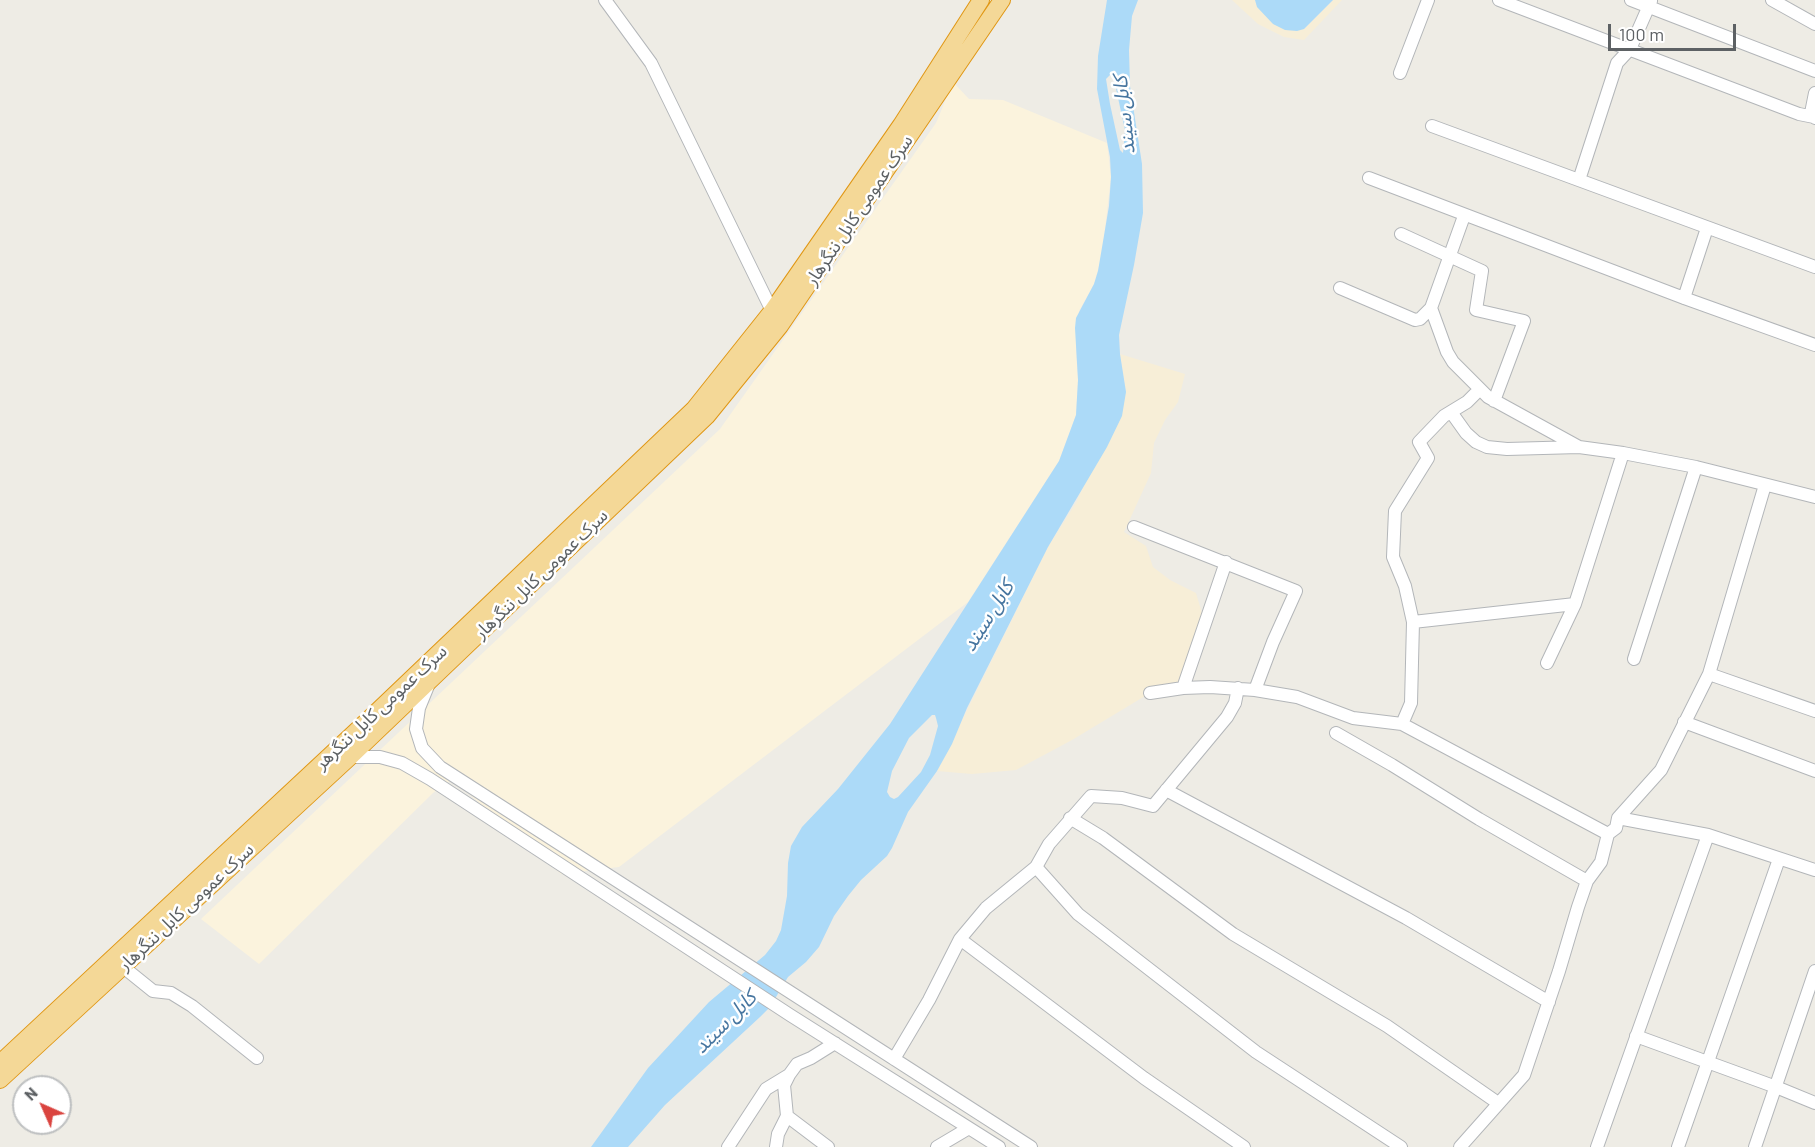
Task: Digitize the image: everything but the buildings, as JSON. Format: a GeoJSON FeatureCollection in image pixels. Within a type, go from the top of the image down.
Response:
{"type":"FeatureCollection","features":[{"type":"Feature","properties":{"kind":"highway","name":"سرک عمومی کابل ننگرهار"},"geometry":{"type":"LineString","coordinates":[[776,318],[981,0]]}},
{"type":"Feature","properties":{"kind":"highway","name":"سرک عمومی کابل ننگرهار"},"geometry":{"type":"LineString","coordinates":[[4,1065],[122,966],[350,757],[707,416],[1002,0]]}},
{"type":"Feature","properties":{"kind":"highway","name":"سرک عمومی کابل ننگرهر"},"geometry":{"type":"LineString","coordinates":[[4,1065],[694,409],[776,318]]}},
{"type":"Feature","properties":{"kind":"street"},"geometry":{"type":"LineString","coordinates":[[605,0],[651,63],[776,318]]}},
{"type":"Feature","properties":{"kind":"street"},"geometry":{"type":"LineString","coordinates":[[1400,73],[1428,0]]}},
{"type":"Feature","properties":{"kind":"street"},"geometry":{"type":"LineString","coordinates":[[1498,0],[1799,114],[1815,118]]}},
{"type":"Feature","properties":{"kind":"street"},"geometry":{"type":"LineString","coordinates":[[1631,0],[1650,3],[1815,70]]}},
{"type":"Feature","properties":{"kind":"street"},"geometry":{"type":"LineString","coordinates":[[1772,0],[1815,24]]}},
{"type":"Feature","properties":{"kind":"street"},"geometry":{"type":"LineString","coordinates":[[1579,180],[1617,63],[1630,50],[1650,3]]}},
{"type":"Feature","properties":{"kind":"street"},"geometry":{"type":"LineString","coordinates":[[1815,93],[1811,113],[1815,118]]}},
{"type":"Feature","properties":{"kind":"street"},"geometry":{"type":"LineString","coordinates":[[1432,126],[1815,267]]}},
{"type":"Feature","properties":{"kind":"street"},"geometry":{"type":"LineString","coordinates":[[1369,178],[1464,216],[1815,345]]}},
{"type":"Feature","properties":{"kind":"street"},"geometry":{"type":"LineString","coordinates":[[1340,288],[1415,320],[1420,319],[1431,308],[1464,216]]}},
{"type":"Feature","properties":{"kind":"street"},"geometry":{"type":"LineString","coordinates":[[1684,298],[1707,228]]}},
{"type":"Feature","properties":{"kind":"street"},"geometry":{"type":"LineString","coordinates":[[1401,234],[1482,271],[1476,310],[1524,321],[1494,400]]}},
{"type":"Feature","properties":{"kind":"street"},"geometry":{"type":"LineString","coordinates":[[1431,308],[1453,362],[1480,389],[1494,400],[1580,447]]}},
{"type":"Feature","properties":{"kind":"street"},"geometry":{"type":"LineString","coordinates":[[1402,724],[1411,703],[1413,622],[1405,586],[1393,557],[1395,511],[1428,458],[1419,442],[1444,416],[1480,389]]}},
{"type":"Feature","properties":{"kind":"street"},"geometry":{"type":"LineString","coordinates":[[1451,412],[1466,433],[1476,442],[1487,447],[1507,449],[1580,447],[1623,453],[1696,467],[1815,497]]}},
{"type":"Feature","properties":{"kind":"street"},"geometry":{"type":"LineString","coordinates":[[1548,663],[1575,604],[1623,453]]}},
{"type":"Feature","properties":{"kind":"street"},"geometry":{"type":"LineString","coordinates":[[1634,660],[1696,467]]}},
{"type":"Feature","properties":{"kind":"street"},"geometry":{"type":"LineString","coordinates":[[1460,1147],[1524,1075],[1587,881],[1601,862],[1608,834],[1616,828],[1618,818],[1661,770],[1709,674],[1765,485]]}},
{"type":"Feature","properties":{"kind":"street"},"geometry":{"type":"LineString","coordinates":[[1134,526],[1296,591],[1255,690]]}},
{"type":"Feature","properties":{"kind":"street"},"geometry":{"type":"LineString","coordinates":[[1183,688],[1226,562]]}},
{"type":"Feature","properties":{"kind":"street"},"geometry":{"type":"LineString","coordinates":[[1413,622],[1575,604]]}},
{"type":"Feature","properties":{"kind":"street"},"geometry":{"type":"LineString","coordinates":[[1709,674],[1815,711]]}},
{"type":"Feature","properties":{"kind":"street"},"geometry":{"type":"LineString","coordinates":[[430,679],[419,708],[416,729],[422,748],[440,767],[1031,1147]]}},
{"type":"Feature","properties":{"kind":"street"},"geometry":{"type":"LineString","coordinates":[[1150,693],[1183,688],[1255,690],[1297,697],[1353,718],[1402,724],[1608,834]]}},
{"type":"Feature","properties":{"kind":"street"},"geometry":{"type":"LineString","coordinates":[[894,1059],[929,1000],[960,939],[986,908],[1036,867],[1049,844],[1091,796],[1122,798],[1153,806],[1227,717],[1235,703],[1238,688]]}},
{"type":"Feature","properties":{"kind":"street"},"geometry":{"type":"LineString","coordinates":[[1684,722],[1815,771]]}},
{"type":"Feature","properties":{"kind":"street"},"geometry":{"type":"LineString","coordinates":[[1336,733],[1587,881]]}},
{"type":"Feature","properties":{"kind":"street"},"geometry":{"type":"LineString","coordinates":[[350,757],[380,757],[402,763],[430,779],[790,1015],[999,1147]]}},
{"type":"Feature","properties":{"kind":"street"},"geometry":{"type":"LineString","coordinates":[[1166,790],[1406,918],[1549,1002]]}},
{"type":"Feature","properties":{"kind":"street"},"geometry":{"type":"LineString","coordinates":[[1070,818],[1103,838],[1233,934],[1387,1026],[1498,1103]]}},
{"type":"Feature","properties":{"kind":"street"},"geometry":{"type":"LineString","coordinates":[[1618,818],[1708,835],[1815,870]]}},
{"type":"Feature","properties":{"kind":"street"},"geometry":{"type":"LineString","coordinates":[[1597,1147],[1708,835]]}},
{"type":"Feature","properties":{"kind":"street"},"geometry":{"type":"LineString","coordinates":[[1678,1147],[1779,859]]}},
{"type":"Feature","properties":{"kind":"street"},"geometry":{"type":"LineString","coordinates":[[1036,867],[1078,914],[1247,1045],[1401,1147]]}},
{"type":"Feature","properties":{"kind":"street"},"geometry":{"type":"LineString","coordinates":[[960,939],[1144,1078],[1244,1147]]}},
{"type":"Feature","properties":{"kind":"street"},"geometry":{"type":"LineString","coordinates":[[122,966],[153,991],[171,993],[192,1005],[257,1058]]}},
{"type":"Feature","properties":{"kind":"street"},"geometry":{"type":"LineString","coordinates":[[1755,1147],[1815,971]]}},
{"type":"Feature","properties":{"kind":"street"},"geometry":{"type":"LineString","coordinates":[[1636,1036],[1776,1086],[1815,1103]]}},
{"type":"Feature","properties":{"kind":"street"},"geometry":{"type":"LineString","coordinates":[[776,1147],[778,1134],[787,1116],[784,1085],[789,1075],[797,1064],[835,1043]]}},
{"type":"Feature","properties":{"kind":"street"},"geometry":{"type":"LineString","coordinates":[[728,1147],[766,1089],[789,1075]]}},
{"type":"Feature","properties":{"kind":"street"},"geometry":{"type":"LineString","coordinates":[[787,1116],[828,1147]]}},
{"type":"Feature","properties":{"kind":"street"},"geometry":{"type":"LineString","coordinates":[[937,1147],[969,1128]]}},
{"type":"Feature","properties":{"kind":"shaded area"},"geometry":{"type":"Polygon","coordinates":[[[953,82],[969,99],[1003,100],[1107,143],[1111,177],[1102,255],[1094,284],[1079,311],[1076,350],[1078,380],[1076,415],[1059,461],[968,602],[619,867],[561,874],[452,779],[433,793],[259,964],[201,919],[720,429],[936,123],[953,82]]]}},
{"type":"Feature","properties":{"kind":"sand"},"geometry":{"type":"Polygon","coordinates":[[[1232,0],[1255,0],[1257,7],[1304,29],[1333,0],[1342,0],[1304,40],[1284,37],[1258,24],[1232,0]]]}},
{"type":"Feature","properties":{"kind":"sand"},"geometry":{"type":"Polygon","coordinates":[[[1120,354],[1185,374],[1178,402],[1165,420],[1154,443],[1151,473],[1124,532],[1146,546],[1153,567],[1170,580],[1196,593],[1204,620],[1183,688],[1150,693],[1072,740],[1016,770],[972,774],[937,771],[1048,547],[1076,503],[1126,392],[1120,354]]]}},
{"type":"Feature","properties":{"kind":"water","name":"کابل سيند"},"geometry":{"type":"Polygon","coordinates":[[[1107,0],[1138,0],[1132,16],[1129,50],[1130,86],[1142,164],[1143,213],[1119,335],[1126,392],[1122,416],[1107,447],[1048,547],[967,708],[952,744],[937,771],[908,812],[887,856],[861,880],[848,896],[834,916],[819,947],[788,977],[770,1007],[665,1105],[628,1147],[591,1147],[648,1068],[709,1002],[765,955],[776,941],[781,930],[787,896],[791,846],[802,827],[838,789],[890,724],[1059,461],[1076,415],[1078,380],[1076,318],[1094,284],[1098,271],[1109,206],[1110,157],[1097,89],[1098,56],[1107,0]],[[1110,75],[1106,79],[1110,104],[1120,150],[1123,153],[1125,130],[1115,84],[1110,75]],[[932,715],[909,738],[892,771],[887,792],[894,799],[921,772],[930,755],[938,726],[935,715],[932,715]]]}},
{"type":"Feature","properties":{"kind":"water"},"geometry":{"type":"Polygon","coordinates":[[[1255,0],[1333,0],[1304,29],[1297,31],[1285,30],[1273,24],[1257,7],[1255,0]]]}}]}
